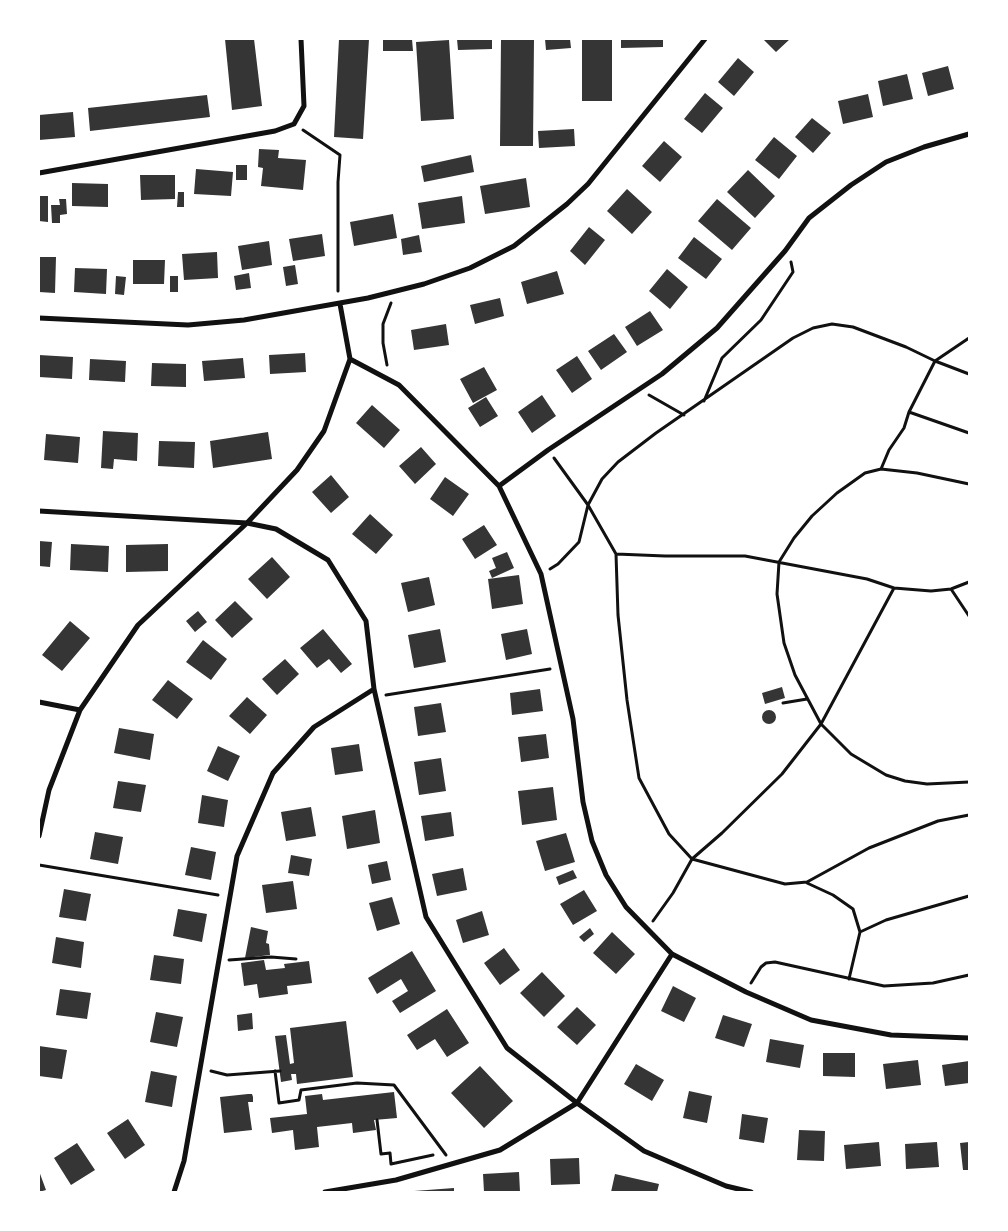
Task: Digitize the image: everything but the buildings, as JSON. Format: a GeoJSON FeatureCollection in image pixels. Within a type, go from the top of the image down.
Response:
{"type":"FeatureCollection","features":[{"type":"Feature","properties":{"kind":"street"},"geometry":{"type":"LineString","coordinates":[[39,173],[275,131],[294,124],[304,106],[301,39]]}},
{"type":"Feature","properties":{"kind":"street"},"geometry":{"type":"LineString","coordinates":[[39,318],[188,325],[244,320],[340,304],[396,292],[470,268],[514,246],[567,204],[588,184],[705,39]]}},
{"type":"Feature","properties":{"kind":"street"},"geometry":{"type":"LineString","coordinates":[[498,486],[548,450],[662,374],[717,328],[785,252],[809,218],[851,185],[886,162],[924,147],[969,134]]}},
{"type":"Feature","properties":{"kind":"street"},"geometry":{"type":"LineString","coordinates":[[39,836],[50,790],[80,710],[138,625],[247,523],[297,470],[324,431],[350,359],[340,304]]}},
{"type":"Feature","properties":{"kind":"street"},"geometry":{"type":"LineString","coordinates":[[350,359],[399,385],[498,486],[541,574],[573,719],[583,802],[592,841],[606,876],[626,907],[672,954],[746,992],[811,1020],[891,1035],[969,1038]]}},
{"type":"Feature","properties":{"kind":"street"},"geometry":{"type":"LineString","coordinates":[[39,511],[247,523],[276,529],[328,560],[366,621],[374,689],[426,917],[507,1048],[577,1104],[644,1150],[726,1186],[751,1192]]}},
{"type":"Feature","properties":{"kind":"street"},"geometry":{"type":"LineString","coordinates":[[174,1192],[184,1162],[237,856],[273,773],[314,727],[374,689]]}},
{"type":"Feature","properties":{"kind":"street"},"geometry":{"type":"LineString","coordinates":[[39,702],[80,710]]}},
{"type":"Feature","properties":{"kind":"street"},"geometry":{"type":"LineString","coordinates":[[325,1192],[396,1180],[500,1150],[577,1104],[672,954]]}},
{"type":"Feature","properties":{"kind":"path"},"geometry":{"type":"LineString","coordinates":[[294,124],[340,156],[336,284],[340,304]]}},
{"type":"Feature","properties":{"kind":"path"},"geometry":{"type":"LineString","coordinates":[[703,401],[722,358],[761,320],[793,272],[792,265],[785,252]]}},
{"type":"Feature","properties":{"kind":"path"},"geometry":{"type":"LineString","coordinates":[[396,292],[383,324],[383,343],[387,364],[399,385]]}},
{"type":"Feature","properties":{"kind":"path"},"geometry":{"type":"LineString","coordinates":[[541,574],[558,564],[579,542],[588,505],[602,479],[618,462],[656,433],[793,338],[813,328],[832,324],[854,327],[906,347],[935,362],[969,374]]}},
{"type":"Feature","properties":{"kind":"path"},"geometry":{"type":"LineString","coordinates":[[881,468],[889,450],[904,428],[935,362],[969,338]]}},
{"type":"Feature","properties":{"kind":"path"},"geometry":{"type":"LineString","coordinates":[[639,389],[684,415]]}},
{"type":"Feature","properties":{"kind":"path"},"geometry":{"type":"LineString","coordinates":[[910,412],[969,433]]}},
{"type":"Feature","properties":{"kind":"path"},"geometry":{"type":"LineString","coordinates":[[548,450],[588,505],[616,554],[618,615],[627,700],[639,778],[669,834],[692,860],[785,884],[806,882],[869,848],[938,821],[969,815]]}},
{"type":"Feature","properties":{"kind":"path"},"geometry":{"type":"LineString","coordinates":[[969,484],[917,473],[881,468],[865,473],[837,493],[812,516],[794,538],[779,562],[777,594],[784,643],[795,676],[821,724],[851,754],[886,775],[905,780],[927,784],[969,782]]}},
{"type":"Feature","properties":{"kind":"path"},"geometry":{"type":"LineString","coordinates":[[616,554],[745,556],[867,579],[894,588],[931,591],[950,589],[969,582]]}},
{"type":"Feature","properties":{"kind":"path"},"geometry":{"type":"LineString","coordinates":[[647,930],[673,893],[692,860],[782,774],[821,724],[894,588]]}},
{"type":"Feature","properties":{"kind":"path"},"geometry":{"type":"LineString","coordinates":[[950,589],[969,616]]}},
{"type":"Feature","properties":{"kind":"path"},"geometry":{"type":"LineString","coordinates":[[376,696],[561,667]]}},
{"type":"Feature","properties":{"kind":"path"},"geometry":{"type":"LineString","coordinates":[[783,703],[808,699]]}},
{"type":"Feature","properties":{"kind":"path"},"geometry":{"type":"LineString","coordinates":[[39,865],[230,896]]}},
{"type":"Feature","properties":{"kind":"path"},"geometry":{"type":"LineString","coordinates":[[806,882],[833,895],[853,909],[860,932],[849,979]]}},
{"type":"Feature","properties":{"kind":"path"},"geometry":{"type":"LineString","coordinates":[[860,932],[886,920],[969,896]]}},
{"type":"Feature","properties":{"kind":"path"},"geometry":{"type":"LineString","coordinates":[[241,959],[271,957],[296,959]]}},
{"type":"Feature","properties":{"kind":"path"},"geometry":{"type":"LineString","coordinates":[[746,992],[761,967],[766,963],[774,962],[884,986],[933,983],[969,975]]}},
{"type":"Feature","properties":{"kind":"path"},"geometry":{"type":"LineString","coordinates":[[200,1068],[227,1076],[280,1071]]}},
{"type":"Feature","properties":{"kind":"path"},"geometry":{"type":"LineString","coordinates":[[275,1071],[279,1102],[299,1100],[301,1090],[357,1083],[394,1085],[453,1164]]}},
{"type":"Feature","properties":{"kind":"path"},"geometry":{"type":"LineString","coordinates":[[314,1089],[314,1095]]}},
{"type":"Feature","properties":{"kind":"path"},"geometry":{"type":"LineString","coordinates":[[377,1120],[381,1154],[390,1153],[391,1164],[445,1153]]}}]}
